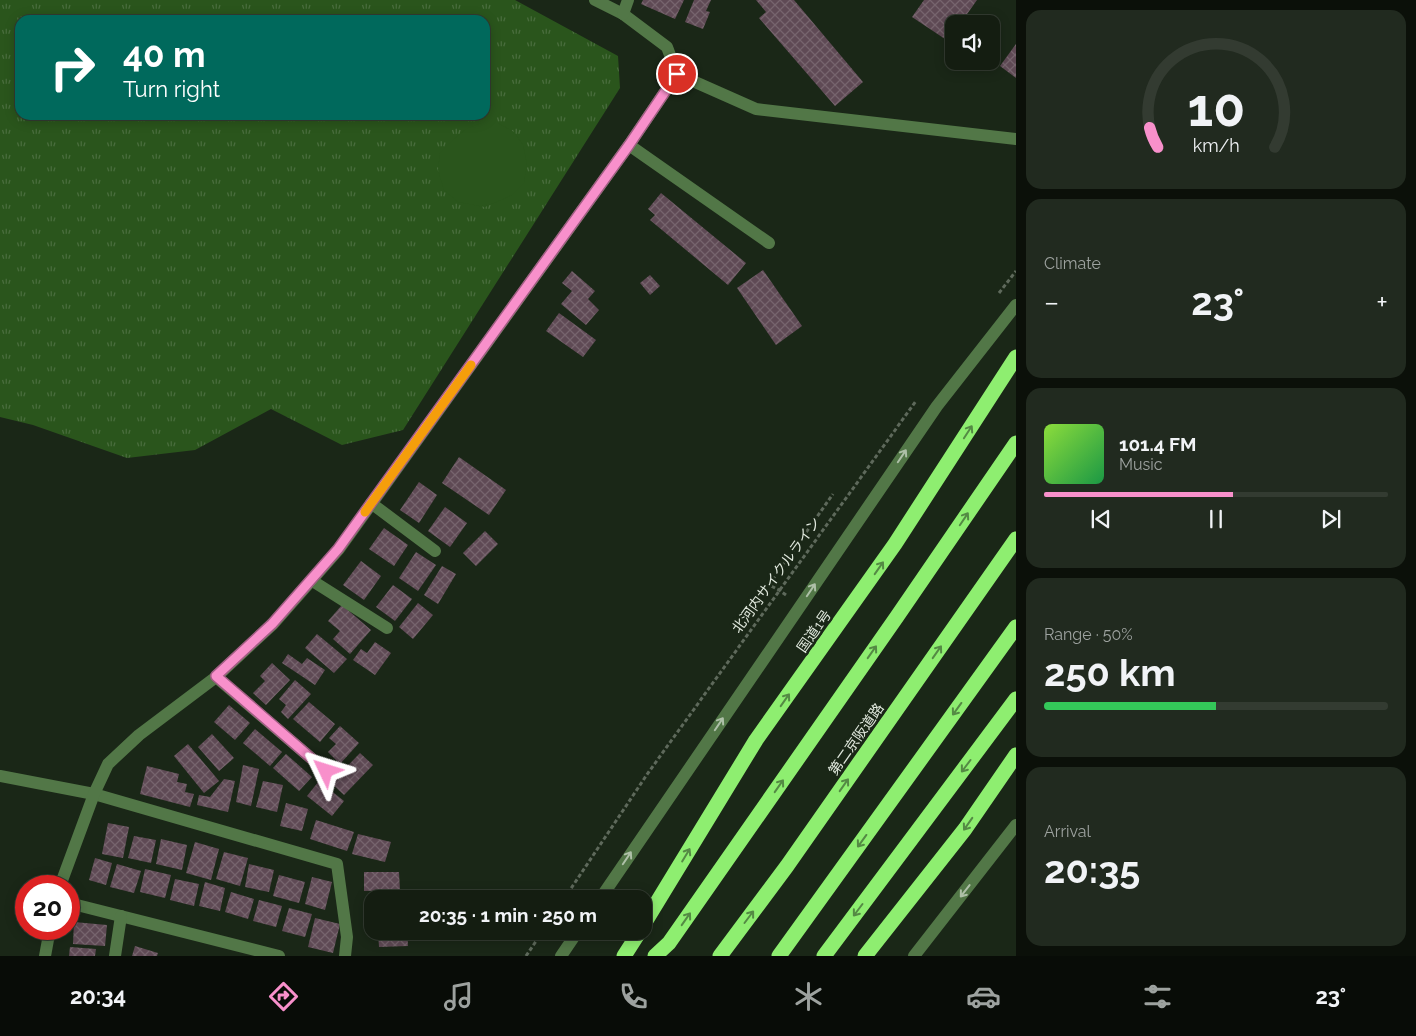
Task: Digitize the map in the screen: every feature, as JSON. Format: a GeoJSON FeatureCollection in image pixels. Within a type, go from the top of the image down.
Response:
{"type":"FeatureCollection","features":[{"type":"Feature","properties":{"kind":"highway","name":"国道1号"},"geometry":{"type":"LineString","coordinates":[[652,910],[756,740],[895,544],[1016,357]]}},
{"type":"Feature","properties":{"kind":"highway"},"geometry":{"type":"LineString","coordinates":[[655,956],[669,943],[1016,443]]}},
{"type":"Feature","properties":{"kind":"highway","name":"第二京阪道路"},"geometry":{"type":"LineString","coordinates":[[720,956],[787,866],[1016,539]]}},
{"type":"Feature","properties":{"kind":"highway"},"geometry":{"type":"LineString","coordinates":[[779,956],[1016,627]]}},
{"type":"Feature","properties":{"kind":"highway"},"geometry":{"type":"LineString","coordinates":[[824,956],[1016,699]]}},
{"type":"Feature","properties":{"kind":"highway"},"geometry":{"type":"LineString","coordinates":[[865,956],[965,829],[1016,755]]}},
{"type":"Feature","properties":{"kind":"highway"},"geometry":{"type":"LineString","coordinates":[[624,956],[634,940]]}},
{"type":"Feature","properties":{"kind":"street"},"geometry":{"type":"LineString","coordinates":[[595,0],[623,14],[667,47],[677,74],[756,109],[1016,139]]}},
{"type":"Feature","properties":{"kind":"street"},"geometry":{"type":"LineString","coordinates":[[623,14],[628,0]]}},
{"type":"Feature","properties":{"kind":"street"},"geometry":{"type":"LineString","coordinates":[[64,875],[94,794],[108,764],[139,735],[216,676],[272,624],[338,549],[629,145],[677,74]]}},
{"type":"Feature","properties":{"kind":"street"},"geometry":{"type":"LineString","coordinates":[[629,145],[769,243]]}},
{"type":"Feature","properties":{"kind":"street"},"geometry":{"type":"LineString","coordinates":[[606,890],[936,406],[1016,304]]}},
{"type":"Feature","properties":{"kind":"street"},"geometry":{"type":"LineString","coordinates":[[372,503],[435,551]]}},
{"type":"Feature","properties":{"kind":"street"},"geometry":{"type":"LineString","coordinates":[[311,580],[387,628]]}},
{"type":"Feature","properties":{"kind":"street"},"geometry":{"type":"LineString","coordinates":[[216,676],[326,771]]}},
{"type":"Feature","properties":{"kind":"street"},"geometry":{"type":"LineString","coordinates":[[0,776],[94,794],[337,864],[347,937],[345,956]]}},
{"type":"Feature","properties":{"kind":"street"},"geometry":{"type":"LineString","coordinates":[[914,956],[1016,825]]}},
{"type":"Feature","properties":{"kind":"street"},"geometry":{"type":"LineString","coordinates":[[80,906],[279,956]]}},
{"type":"Feature","properties":{"kind":"street"},"geometry":{"type":"LineString","coordinates":[[115,956],[121,916]]}},
{"type":"Feature","properties":{"kind":"street"},"geometry":{"type":"LineString","coordinates":[[45,956],[48,940]]}},
{"type":"Feature","properties":{"kind":"street"},"geometry":{"type":"LineString","coordinates":[[561,956],[572,940]]}},
{"type":"Feature","properties":{"kind":"path"},"geometry":{"type":"LineString","coordinates":[[998,294],[1016,271]]}},
{"type":"Feature","properties":{"kind":"path","name":"北河内サイクルライン"},"geometry":{"type":"LineString","coordinates":[[570,890],[648,773],[922,393]]}},
{"type":"Feature","properties":{"kind":"path"},"geometry":{"type":"LineString","coordinates":[[800,606],[769,585],[833,494]]}},
{"type":"Feature","properties":{"kind":"path"},"geometry":{"type":"LineString","coordinates":[[526,956],[537,940]]}},
{"type":"Feature","properties":{"kind":"green space"},"geometry":{"type":"Polygon","coordinates":[[[0,0],[515,0],[618,56],[620,88],[403,430],[342,445],[271,409],[195,450],[127,458],[33,425],[0,417],[0,0]]]}},
{"type":"Feature","properties":{"kind":"green space"},"geometry":{"type":"Polygon","coordinates":[[[481,123],[498,123],[514,132],[523,145],[527,164],[524,183],[512,195],[485,207],[458,202],[444,190],[438,170],[440,153],[466,129],[481,123]]]}},
{"type":"Feature","properties":{"kind":"building"},"geometry":{"type":"Polygon","coordinates":[[[643,0],[684,0],[675,19],[641,4],[643,0]]]}},
{"type":"Feature","properties":{"kind":"building"},"geometry":{"type":"Polygon","coordinates":[[[694,0],[711,0],[706,11],[710,12],[703,29],[685,22],[694,0]]]}},
{"type":"Feature","properties":{"kind":"building"},"geometry":{"type":"Polygon","coordinates":[[[756,0],[794,0],[863,82],[835,106],[759,18],[766,12],[756,0]]]}},
{"type":"Feature","properties":{"kind":"building"},"geometry":{"type":"Polygon","coordinates":[[[924,0],[977,0],[966,15],[945,15],[945,39],[912,17],[924,0]]]}},
{"type":"Feature","properties":{"kind":"building"},"geometry":{"type":"Polygon","coordinates":[[[1016,44],[1016,78],[1000,66],[1016,44]]]}},
{"type":"Feature","properties":{"kind":"building"},"geometry":{"type":"Polygon","coordinates":[[[661,193],[746,263],[728,285],[650,220],[655,215],[648,209],[661,193]]]}},
{"type":"Feature","properties":{"kind":"building"},"geometry":{"type":"Polygon","coordinates":[[[763,270],[802,326],[776,345],[737,288],[763,270]]]}},
{"type":"Feature","properties":{"kind":"building"},"geometry":{"type":"Polygon","coordinates":[[[572,271],[595,291],[588,299],[599,310],[586,325],[561,304],[572,291],[562,283],[572,271]]]}},
{"type":"Feature","properties":{"kind":"building"},"geometry":{"type":"Polygon","coordinates":[[[650,275],[660,286],[650,295],[640,283],[650,275]]]}},
{"type":"Feature","properties":{"kind":"building"},"geometry":{"type":"Polygon","coordinates":[[[559,313],[596,340],[583,357],[546,331],[559,313]]]}},
{"type":"Feature","properties":{"kind":"building"},"geometry":{"type":"Polygon","coordinates":[[[459,457],[506,490],[489,515],[442,483],[459,457]]]}},
{"type":"Feature","properties":{"kind":"building"},"geometry":{"type":"Polygon","coordinates":[[[419,482],[437,495],[419,523],[400,510],[419,482]]]}},
{"type":"Feature","properties":{"kind":"building"},"geometry":{"type":"Polygon","coordinates":[[[445,507],[467,523],[450,547],[428,531],[445,507]]]}},
{"type":"Feature","properties":{"kind":"building"},"geometry":{"type":"Polygon","coordinates":[[[384,528],[408,545],[394,566],[369,549],[384,528]]]}},
{"type":"Feature","properties":{"kind":"building"},"geometry":{"type":"Polygon","coordinates":[[[485,531],[498,544],[476,566],[463,553],[485,531]]]}},
{"type":"Feature","properties":{"kind":"building"},"geometry":{"type":"Polygon","coordinates":[[[416,552],[436,565],[418,591],[399,578],[416,552]]]}},
{"type":"Feature","properties":{"kind":"building"},"geometry":{"type":"Polygon","coordinates":[[[361,561],[381,576],[364,600],[343,585],[361,561]]]}},
{"type":"Feature","properties":{"kind":"building"},"geometry":{"type":"Polygon","coordinates":[[[442,566],[456,574],[438,604],[424,595],[442,566]]]}},
{"type":"Feature","properties":{"kind":"building"},"geometry":{"type":"Polygon","coordinates":[[[393,585],[412,599],[395,621],[376,607],[393,585]]]}},
{"type":"Feature","properties":{"kind":"building"},"geometry":{"type":"Polygon","coordinates":[[[418,603],[433,615],[413,639],[399,627],[418,603]]]}},
{"type":"Feature","properties":{"kind":"building"},"geometry":{"type":"Polygon","coordinates":[[[342,605],[371,630],[350,654],[333,639],[340,631],[328,621],[342,605]]]}},
{"type":"Feature","properties":{"kind":"building"},"geometry":{"type":"Polygon","coordinates":[[[317,634],[347,659],[334,673],[305,648],[317,634]]]}},
{"type":"Feature","properties":{"kind":"building"},"geometry":{"type":"Polygon","coordinates":[[[375,642],[391,653],[375,675],[353,660],[361,649],[367,653],[375,642]]]}},
{"type":"Feature","properties":{"kind":"building"},"geometry":{"type":"Polygon","coordinates":[[[288,654],[302,664],[307,658],[325,670],[315,685],[282,663],[288,654]]]}},
{"type":"Feature","properties":{"kind":"building"},"geometry":{"type":"Polygon","coordinates":[[[272,663],[290,680],[266,705],[253,693],[265,681],[260,676],[272,663]]]}},
{"type":"Feature","properties":{"kind":"building"},"geometry":{"type":"Polygon","coordinates":[[[295,680],[311,694],[288,719],[281,712],[286,705],[279,699],[295,680]]]}},
{"type":"Feature","properties":{"kind":"building"},"geometry":{"type":"Polygon","coordinates":[[[309,702],[335,724],[320,742],[293,719],[309,702]]]}},
{"type":"Feature","properties":{"kind":"building"},"geometry":{"type":"Polygon","coordinates":[[[229,705],[250,723],[235,740],[214,722],[229,705]]]}},
{"type":"Feature","properties":{"kind":"building"},"geometry":{"type":"Polygon","coordinates":[[[340,726],[359,743],[340,764],[328,752],[336,744],[329,738],[340,726]]]}},
{"type":"Feature","properties":{"kind":"building"},"geometry":{"type":"Polygon","coordinates":[[[255,729],[282,752],[270,766],[243,743],[255,729]]]}},
{"type":"Feature","properties":{"kind":"building"},"geometry":{"type":"Polygon","coordinates":[[[212,734],[234,758],[219,771],[198,747],[212,734]]]}},
{"type":"Feature","properties":{"kind":"building"},"geometry":{"type":"Polygon","coordinates":[[[188,744],[219,781],[204,793],[174,756],[188,744]]]}},
{"type":"Feature","properties":{"kind":"building"},"geometry":{"type":"Polygon","coordinates":[[[360,753],[373,765],[344,795],[331,783],[360,753]]]}},
{"type":"Feature","properties":{"kind":"building"},"geometry":{"type":"Polygon","coordinates":[[[286,754],[312,777],[299,791],[273,768],[286,754]]]}},
{"type":"Feature","properties":{"kind":"building"},"geometry":{"type":"Polygon","coordinates":[[[243,765],[259,769],[251,806],[236,802],[243,765]]]}},
{"type":"Feature","properties":{"kind":"building"},"geometry":{"type":"Polygon","coordinates":[[[147,766],[179,774],[177,782],[187,784],[185,792],[194,794],[190,807],[140,794],[147,766]]]}},
{"type":"Feature","properties":{"kind":"building"},"geometry":{"type":"Polygon","coordinates":[[[224,779],[235,781],[228,812],[197,805],[199,795],[210,797],[224,779]]]}},
{"type":"Feature","properties":{"kind":"building"},"geometry":{"type":"Polygon","coordinates":[[[263,781],[283,785],[277,812],[256,807],[263,781]]]}},
{"type":"Feature","properties":{"kind":"building"},"geometry":{"type":"Polygon","coordinates":[[[319,781],[344,801],[332,816],[307,796],[319,781]]]}},
{"type":"Feature","properties":{"kind":"building"},"geometry":{"type":"Polygon","coordinates":[[[286,803],[308,809],[302,831],[280,826],[286,803]]]}},
{"type":"Feature","properties":{"kind":"building"},"geometry":{"type":"Polygon","coordinates":[[[316,820],[354,832],[347,851],[310,839],[316,820]]]}},
{"type":"Feature","properties":{"kind":"building"},"geometry":{"type":"Polygon","coordinates":[[[108,823],[129,827],[123,858],[102,854],[108,823]]]}},
{"type":"Feature","properties":{"kind":"building"},"geometry":{"type":"Polygon","coordinates":[[[358,834],[391,842],[385,862],[352,854],[358,834]]]}},
{"type":"Feature","properties":{"kind":"building"},"geometry":{"type":"Polygon","coordinates":[[[134,836],[156,840],[151,863],[128,858],[134,836]]]}},
{"type":"Feature","properties":{"kind":"building"},"geometry":{"type":"Polygon","coordinates":[[[161,839],[187,845],[182,870],[156,864],[161,839]]]}},
{"type":"Feature","properties":{"kind":"building"},"geometry":{"type":"Polygon","coordinates":[[[195,842],[219,849],[211,880],[186,873],[195,842]]]}},
{"type":"Feature","properties":{"kind":"building"},"geometry":{"type":"Polygon","coordinates":[[[224,852],[248,858],[240,886],[216,879],[224,852]]]}},
{"type":"Feature","properties":{"kind":"building"},"geometry":{"type":"Polygon","coordinates":[[[95,858],[112,863],[106,885],[89,880],[95,858]]]}},
{"type":"Feature","properties":{"kind":"building"},"geometry":{"type":"Polygon","coordinates":[[[117,864],[141,871],[134,893],[110,887],[117,864]]]}},
{"type":"Feature","properties":{"kind":"building"},"geometry":{"type":"Polygon","coordinates":[[[249,864],[274,870],[269,892],[245,887],[249,864]]]}},
{"type":"Feature","properties":{"kind":"building"},"geometry":{"type":"Polygon","coordinates":[[[145,869],[171,875],[165,898],[140,892],[145,869]]]}},
{"type":"Feature","properties":{"kind":"building"},"geometry":{"type":"Polygon","coordinates":[[[364,872],[399,872],[400,890],[364,890],[364,872]]]}},
{"type":"Feature","properties":{"kind":"building"},"geometry":{"type":"Polygon","coordinates":[[[279,875],[305,882],[299,903],[273,896],[279,875]]]}},
{"type":"Feature","properties":{"kind":"building"},"geometry":{"type":"Polygon","coordinates":[[[312,877],[332,882],[325,910],[305,904],[312,877]]]}},
{"type":"Feature","properties":{"kind":"building"},"geometry":{"type":"Polygon","coordinates":[[[175,879],[199,884],[194,906],[170,900],[175,879]]]}},
{"type":"Feature","properties":{"kind":"building"},"geometry":{"type":"Polygon","coordinates":[[[205,882],[225,888],[220,911],[199,906],[205,882]]]}},
{"type":"Feature","properties":{"kind":"building"},"geometry":{"type":"Polygon","coordinates":[[[231,892],[254,899],[248,919],[225,912],[231,892]]]}},
{"type":"Feature","properties":{"kind":"building"},"geometry":{"type":"Polygon","coordinates":[[[259,900],[282,906],[276,927],[253,921],[259,900]]]}},
{"type":"Feature","properties":{"kind":"building"},"geometry":{"type":"Polygon","coordinates":[[[289,908],[312,914],[305,937],[282,931],[289,908]]]}},
{"type":"Feature","properties":{"kind":"building"},"geometry":{"type":"Polygon","coordinates":[[[315,918],[340,924],[333,953],[308,947],[315,918]]]}},
{"type":"Feature","properties":{"kind":"building"},"geometry":{"type":"Polygon","coordinates":[[[80,923],[107,925],[105,946],[73,944],[73,940],[80,940],[80,923]]]}},
{"type":"Feature","properties":{"kind":"building"},"geometry":{"type":"Polygon","coordinates":[[[379,940],[408,940],[408,946],[379,947],[379,940]]]}},
{"type":"Feature","properties":{"kind":"building"},"geometry":{"type":"Polygon","coordinates":[[[135,946],[158,953],[157,956],[132,956],[135,946]]]}},
{"type":"Feature","properties":{"kind":"building"},"geometry":{"type":"Polygon","coordinates":[[[70,947],[96,949],[95,956],[69,956],[70,947]]]}},
{"type":"Feature","properties":{"kind":"slow traffic"},"geometry":{"type":"LineString","coordinates":[[365,512],[471,365]]}},
{"type":"Feature","properties":{"kind":"route"},"geometry":{"type":"LineString","coordinates":[[326,771],[216,676],[272,624],[338,549],[629,145],[677,74]]}}]}
